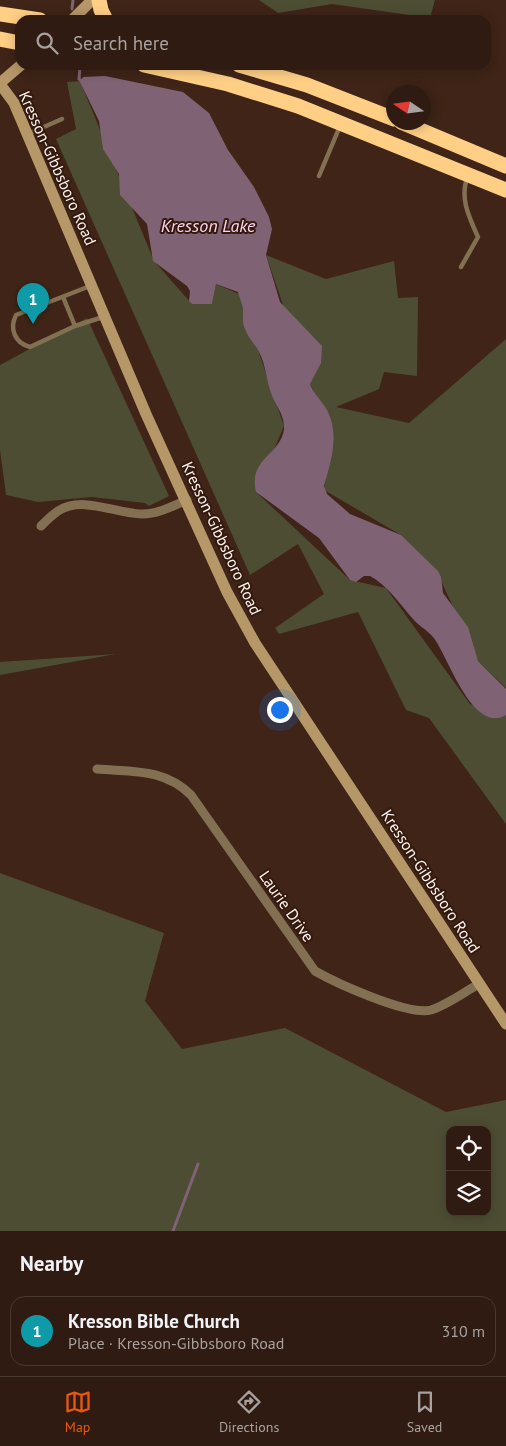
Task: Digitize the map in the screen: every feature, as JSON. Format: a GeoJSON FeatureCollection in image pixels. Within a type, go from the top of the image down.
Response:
{"type":"FeatureCollection","features":[{"type":"Feature","properties":{"kind":"highway"},"geometry":{"type":"LineString","coordinates":[[99,0],[104,15]]}},
{"type":"Feature","properties":{"kind":"highway"},"geometry":{"type":"LineString","coordinates":[[0,14],[15,16]]}},
{"type":"Feature","properties":{"kind":"highway"},"geometry":{"type":"LineString","coordinates":[[0,39],[15,42]]}},
{"type":"Feature","properties":{"kind":"highway"},"geometry":{"type":"LineString","coordinates":[[166,70],[228,84],[341,123],[506,190]]}},
{"type":"Feature","properties":{"kind":"highway"},"geometry":{"type":"LineString","coordinates":[[256,70],[307,85],[386,117]]}},
{"type":"Feature","properties":{"kind":"highway"},"geometry":{"type":"LineString","coordinates":[[420,130],[506,166]]}},
{"type":"Feature","properties":{"kind":"street"},"geometry":{"type":"LineString","coordinates":[[77,15],[92,0]]}},
{"type":"Feature","properties":{"kind":"street"},"geometry":{"type":"LineString","coordinates":[[0,83],[15,70]]}},
{"type":"Feature","properties":{"kind":"street","name":"Kresson-Gibbsboro Road"},"geometry":{"type":"LineString","coordinates":[[0,83],[14,104],[146,414],[187,500],[226,592],[247,630],[506,1024]]}},
{"type":"Feature","properties":{"kind":"street"},"geometry":{"type":"LineString","coordinates":[[41,526],[59,510],[73,506],[90,506],[144,514],[158,512],[187,500]]}},
{"type":"Feature","properties":{"kind":"street","name":"Laurie Drive"},"geometry":{"type":"LineString","coordinates":[[97,768],[161,774],[178,782],[191,795],[315,971],[334,982],[413,1011],[431,1010],[479,984]]}},
{"type":"Feature","properties":{"kind":"lane"},"geometry":{"type":"LineString","coordinates":[[27,134],[62,119]]}},
{"type":"Feature","properties":{"kind":"lane"},"geometry":{"type":"LineString","coordinates":[[319,176],[341,123]]}},
{"type":"Feature","properties":{"kind":"lane"},"geometry":{"type":"LineString","coordinates":[[461,268],[478,237],[467,213],[463,188],[468,175]]}},
{"type":"Feature","properties":{"kind":"lane"},"geometry":{"type":"LineString","coordinates":[[92,286],[16,316],[13,326],[14,334],[21,343],[30,347],[75,326],[104,316]]}},
{"type":"Feature","properties":{"kind":"lane"},"geometry":{"type":"LineString","coordinates":[[63,297],[75,326]]}},
{"type":"Feature","properties":{"kind":"green space"},"geometry":{"type":"Polygon","coordinates":[[[259,0],[435,0],[431,15],[409,15],[332,4],[278,13],[259,0]]]}},
{"type":"Feature","properties":{"kind":"green space"},"geometry":{"type":"Polygon","coordinates":[[[80,81],[154,261],[192,304],[212,304],[216,284],[239,294],[284,426],[256,492],[350,580],[386,588],[470,704],[506,713],[506,824],[429,718],[406,710],[358,612],[279,634],[275,628],[324,594],[298,544],[250,575],[56,139],[76,129],[67,82],[80,81]]]}},
{"type":"Feature","properties":{"kind":"green space"},"geometry":{"type":"Polygon","coordinates":[[[266,255],[326,279],[394,261],[398,298],[418,297],[417,376],[384,372],[379,389],[336,407],[409,423],[506,339],[506,688],[478,661],[442,583],[401,535],[324,490],[333,428],[310,384],[266,255]]]}},
{"type":"Feature","properties":{"kind":"green space"},"geometry":{"type":"Polygon","coordinates":[[[87,318],[169,496],[149,506],[145,503],[92,497],[38,502],[6,495],[0,450],[0,365],[87,318]]]}},
{"type":"Feature","properties":{"kind":"green space"},"geometry":{"type":"Polygon","coordinates":[[[116,654],[0,675],[0,662],[116,654]]]}},
{"type":"Feature","properties":{"kind":"green space"},"geometry":{"type":"Polygon","coordinates":[[[0,873],[164,933],[145,1001],[182,1049],[285,1028],[446,1112],[506,1100],[506,1231],[0,1231],[0,873]]]}},
{"type":"Feature","properties":{"kind":"water","name":"Kresson Lake"},"geometry":{"type":"Polygon","coordinates":[[[105,76],[183,92],[209,113],[228,150],[254,187],[269,217],[272,229],[266,255],[280,302],[322,346],[321,363],[310,384],[327,410],[333,429],[333,448],[324,486],[327,494],[350,514],[401,535],[438,571],[441,577],[443,593],[468,627],[478,661],[506,689],[506,715],[494,718],[482,714],[462,690],[433,637],[415,621],[382,584],[370,576],[364,576],[356,582],[350,580],[319,538],[256,492],[255,481],[257,471],[282,438],[284,424],[271,393],[261,357],[244,327],[243,308],[238,292],[216,284],[212,304],[192,304],[189,301],[190,291],[187,286],[153,261],[147,224],[120,195],[119,174],[103,149],[99,121],[80,82],[83,77],[105,76]]]}},
{"type":"Feature","properties":{"kind":"waterway"},"geometry":{"type":"LineString","coordinates":[[72,9],[73,0]]}},
{"type":"Feature","properties":{"kind":"waterway"},"geometry":{"type":"LineString","coordinates":[[80,70],[79,79],[83,82]]}},
{"type":"Feature","properties":{"kind":"waterway"},"geometry":{"type":"LineString","coordinates":[[173,1231],[198,1164]]}},
{"type":"Feature","properties":{"kind":"place","name":"Kresson Bible Church"},"geometry":{"type":"Point","coordinates":[33,324]}}]}
